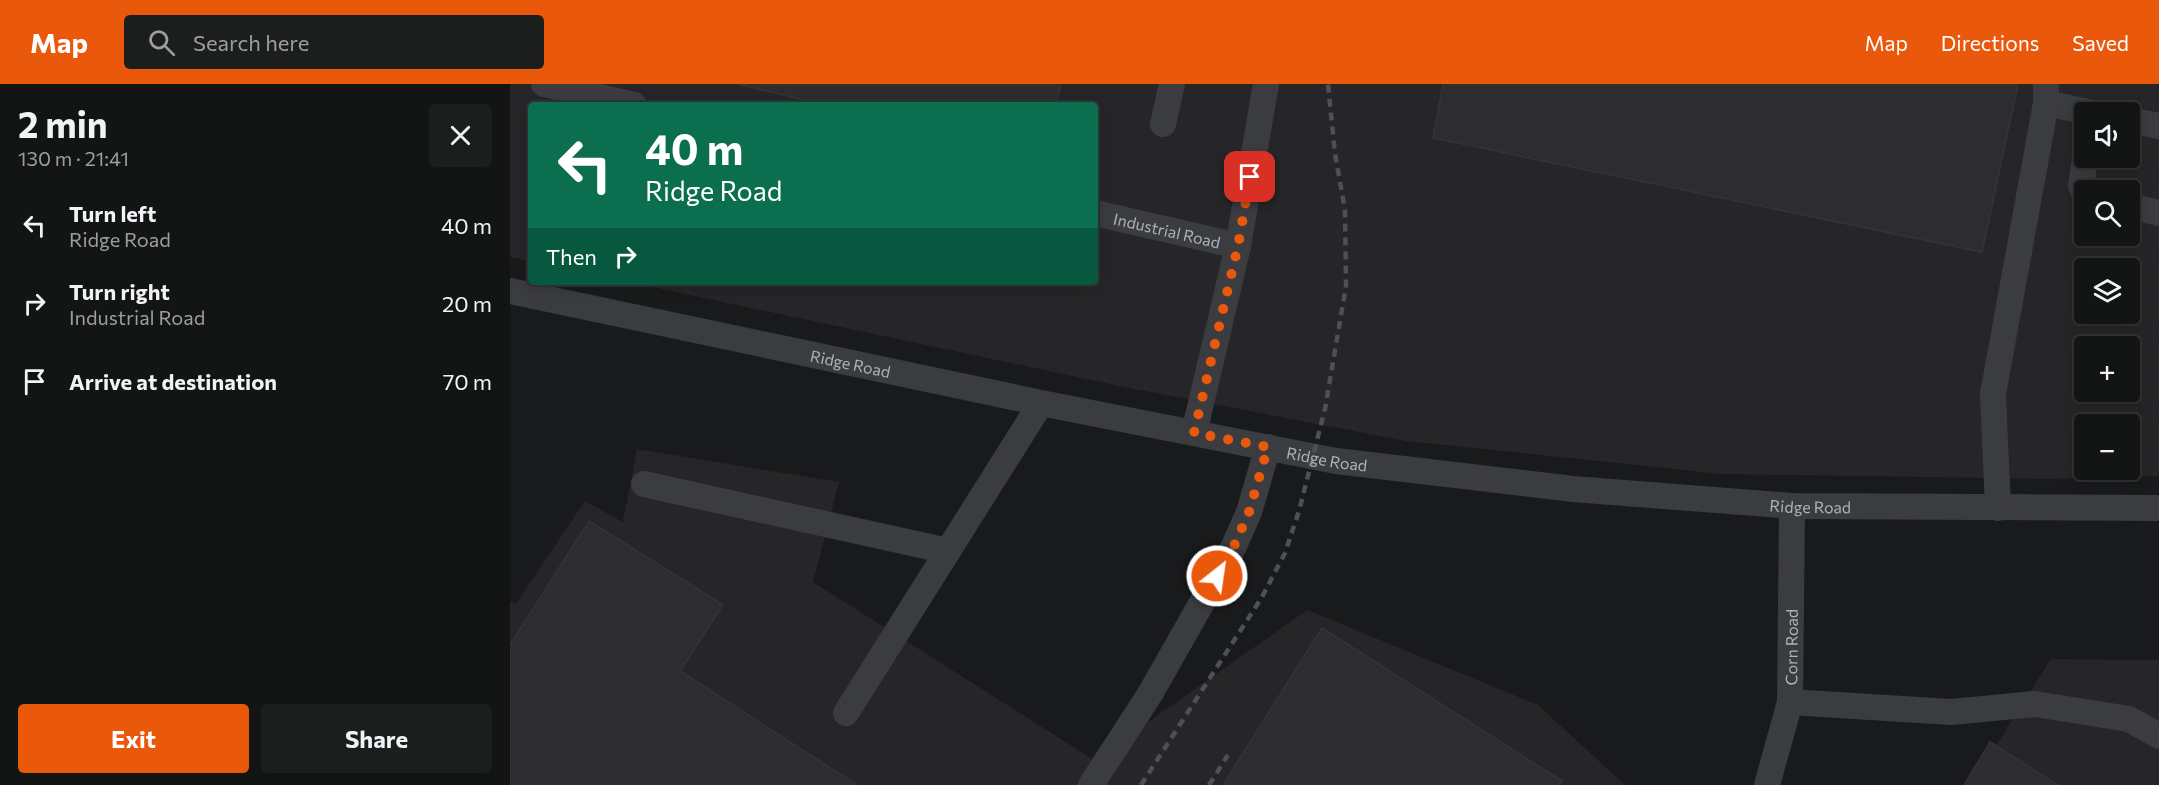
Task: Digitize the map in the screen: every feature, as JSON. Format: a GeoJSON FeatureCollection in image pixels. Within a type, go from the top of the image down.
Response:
{"type":"FeatureCollection","features":[{"type":"Feature","properties":{"kind":"street"},"geometry":{"type":"LineString","coordinates":[[544,84],[621,102]]}},
{"type":"Feature","properties":{"kind":"street"},"geometry":{"type":"LineString","coordinates":[[1163,124],[1172,84]]}},
{"type":"Feature","properties":{"kind":"street","name":"Industrial Road"},"geometry":{"type":"LineString","coordinates":[[1194,433],[1238,246],[1266,84]]}},
{"type":"Feature","properties":{"kind":"street"},"geometry":{"type":"LineString","coordinates":[[1998,508],[1993,394],[2046,94],[2074,106]]}},
{"type":"Feature","properties":{"kind":"street"},"geometry":{"type":"LineString","coordinates":[[2140,122],[2159,126]]}},
{"type":"Feature","properties":{"kind":"street"},"geometry":{"type":"LineString","coordinates":[[2140,208],[2159,213]]}},
{"type":"Feature","properties":{"kind":"street","name":"Industrial Road"},"geometry":{"type":"LineString","coordinates":[[1098,214],[1238,246]]}},
{"type":"Feature","properties":{"kind":"street","name":"Ridge Road"},"geometry":{"type":"LineString","coordinates":[[510,291],[1041,403],[1336,461],[1573,489],[1792,506],[2159,508]]}},
{"type":"Feature","properties":{"kind":"street"},"geometry":{"type":"LineString","coordinates":[[846,713],[1041,403]]}},
{"type":"Feature","properties":{"kind":"street"},"geometry":{"type":"LineString","coordinates":[[1091,785],[1150,694],[1234,546],[1249,512],[1268,447]]}},
{"type":"Feature","properties":{"kind":"street"},"geometry":{"type":"LineString","coordinates":[[644,484],[948,551]]}},
{"type":"Feature","properties":{"kind":"street","name":"Corn Road"},"geometry":{"type":"LineString","coordinates":[[1767,785],[1790,702],[1792,506]]}},
{"type":"Feature","properties":{"kind":"street"},"geometry":{"type":"LineString","coordinates":[[1790,702],[1951,712],[2035,704],[2129,719],[2159,736]]}},
{"type":"Feature","properties":{"kind":"shaded area"},"geometry":{"type":"Polygon","coordinates":[[[510,84],[2159,84],[2159,476],[2140,477],[2140,414],[2074,414],[2074,478],[1721,474],[1406,441],[1124,387],[643,285],[1098,285],[1098,102],[528,102],[528,260],[510,257],[510,84]]]}},
{"type":"Feature","properties":{"kind":"shaded area"},"geometry":{"type":"Polygon","coordinates":[[[637,449],[839,482],[813,582],[1094,760],[1307,610],[1538,705],[1625,785],[510,785],[510,601],[516,604],[585,501],[623,522],[637,449]]]}},
{"type":"Feature","properties":{"kind":"shaded area"},"geometry":{"type":"Polygon","coordinates":[[[2051,659],[2159,660],[2159,785],[1971,785],[2051,659]]]}},
{"type":"Feature","properties":{"kind":"building"},"geometry":{"type":"Polygon","coordinates":[[[737,84],[1061,84],[1057,102],[812,102],[737,84]]]}},
{"type":"Feature","properties":{"kind":"building"},"geometry":{"type":"Polygon","coordinates":[[[1443,84],[2018,84],[1982,252],[1433,138],[1443,84]]]}},
{"type":"Feature","properties":{"kind":"building"},"geometry":{"type":"Polygon","coordinates":[[[589,521],[723,605],[680,671],[857,785],[510,785],[510,645],[589,521]]]}},
{"type":"Feature","properties":{"kind":"building"},"geometry":{"type":"Polygon","coordinates":[[[1322,628],[1562,781],[1559,785],[1223,785],[1322,628]]]}},
{"type":"Feature","properties":{"kind":"building"},"geometry":{"type":"Polygon","coordinates":[[[1990,742],[2058,785],[1964,785],[1990,742]]]}},
{"type":"Feature","properties":{"kind":"railway"},"geometry":{"type":"LineString","coordinates":[[1141,785],[1262,597],[1285,553],[1299,511],[1325,409],[1346,286],[1345,210],[1335,154],[1328,84]]}},
{"type":"Feature","properties":{"kind":"railway"},"geometry":{"type":"LineString","coordinates":[[1209,785],[1228,755]]}},
{"type":"Feature","properties":{"kind":"route"},"geometry":{"type":"LineString","coordinates":[[1217,576],[1249,512],[1268,447],[1194,433],[1238,246],[1250,177]]}}]}
